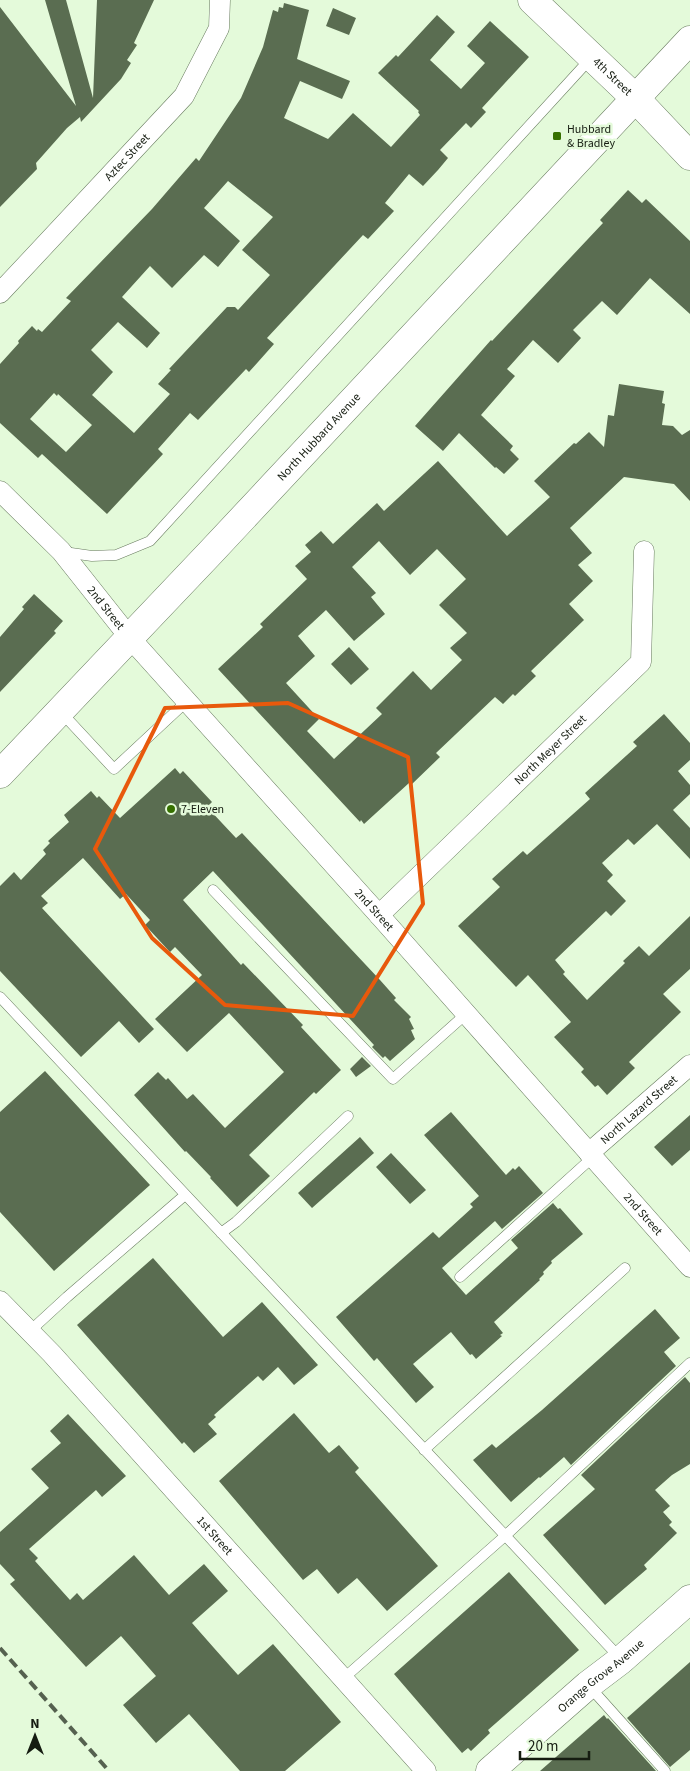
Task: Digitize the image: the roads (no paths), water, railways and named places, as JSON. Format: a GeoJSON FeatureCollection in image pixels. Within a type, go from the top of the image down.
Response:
{"type":"FeatureCollection","features":[{"type":"Feature","properties":{"kind":"main road","name":"4th Street"},"geometry":{"type":"LineString","coordinates":[[532,0],[635,98],[690,156]]}},
{"type":"Feature","properties":{"kind":"main road","name":"North Hubbard Avenue"},"geometry":{"type":"LineString","coordinates":[[0,774],[130,638],[690,40]]}},
{"type":"Feature","properties":{"kind":"main road","name":"Orange Grove Avenue"},"geometry":{"type":"LineString","coordinates":[[490,1771],[690,1599]]}},
{"type":"Feature","properties":{"kind":"street","name":"Aztec Street"},"geometry":{"type":"LineString","coordinates":[[0,293],[184,96],[219,28],[220,0]]}},
{"type":"Feature","properties":{"kind":"street","name":"2nd Street"},"geometry":{"type":"LineString","coordinates":[[0,491],[61,551],[130,638],[379,914],[690,1268]]}},
{"type":"Feature","properties":{"kind":"street","name":"North Meyer Street"},"geometry":{"type":"LineString","coordinates":[[379,914],[641,662],[644,551]]}},
{"type":"Feature","properties":{"kind":"street","name":"North Lazard Street"},"geometry":{"type":"LineString","coordinates":[[591,1155],[690,1065]]}},
{"type":"Feature","properties":{"kind":"street","name":"1st Street"},"geometry":{"type":"LineString","coordinates":[[0,1301],[52,1354],[426,1771]]}},
{"type":"Feature","properties":{"kind":"lane"},"geometry":{"type":"LineString","coordinates":[[61,551],[92,556],[116,555],[150,541],[592,58]]}},
{"type":"Feature","properties":{"kind":"lane"},"geometry":{"type":"LineString","coordinates":[[60,711],[114,769],[187,701]]}},
{"type":"Feature","properties":{"kind":"lane"},"geometry":{"type":"LineString","coordinates":[[213,890],[393,1079],[466,1014]]}},
{"type":"Feature","properties":{"kind":"lane"},"geometry":{"type":"LineString","coordinates":[[0,997],[621,1660]]}},
{"type":"Feature","properties":{"kind":"lane"},"geometry":{"type":"LineString","coordinates":[[221,1233],[236,1222],[348,1116]]}},
{"type":"Feature","properties":{"kind":"lane"},"geometry":{"type":"LineString","coordinates":[[460,1277],[591,1155]]}},
{"type":"Feature","properties":{"kind":"lane"},"geometry":{"type":"LineString","coordinates":[[30,1331],[74,1290],[185,1194]]}},
{"type":"Feature","properties":{"kind":"lane"},"geometry":{"type":"LineString","coordinates":[[424,1450],[626,1268]]}},
{"type":"Feature","properties":{"kind":"lane"},"geometry":{"type":"LineString","coordinates":[[344,1678],[506,1536],[690,1363]]}},
{"type":"Feature","properties":{"kind":"lane"},"geometry":{"type":"LineString","coordinates":[[588,1685],[665,1771]]}},
{"type":"Feature","properties":{"kind":"railway"},"geometry":{"type":"LineString","coordinates":[[0,1648],[109,1771]]}},
{"type":"Feature","properties":{"kind":"place","name":"Hubbard & Bradley"},"geometry":{"type":"Point","coordinates":[557,136]}},
{"type":"Feature","properties":{"kind":"place","name":"7-Eleven"},"geometry":{"type":"Point","coordinates":[171,809]}}]}
